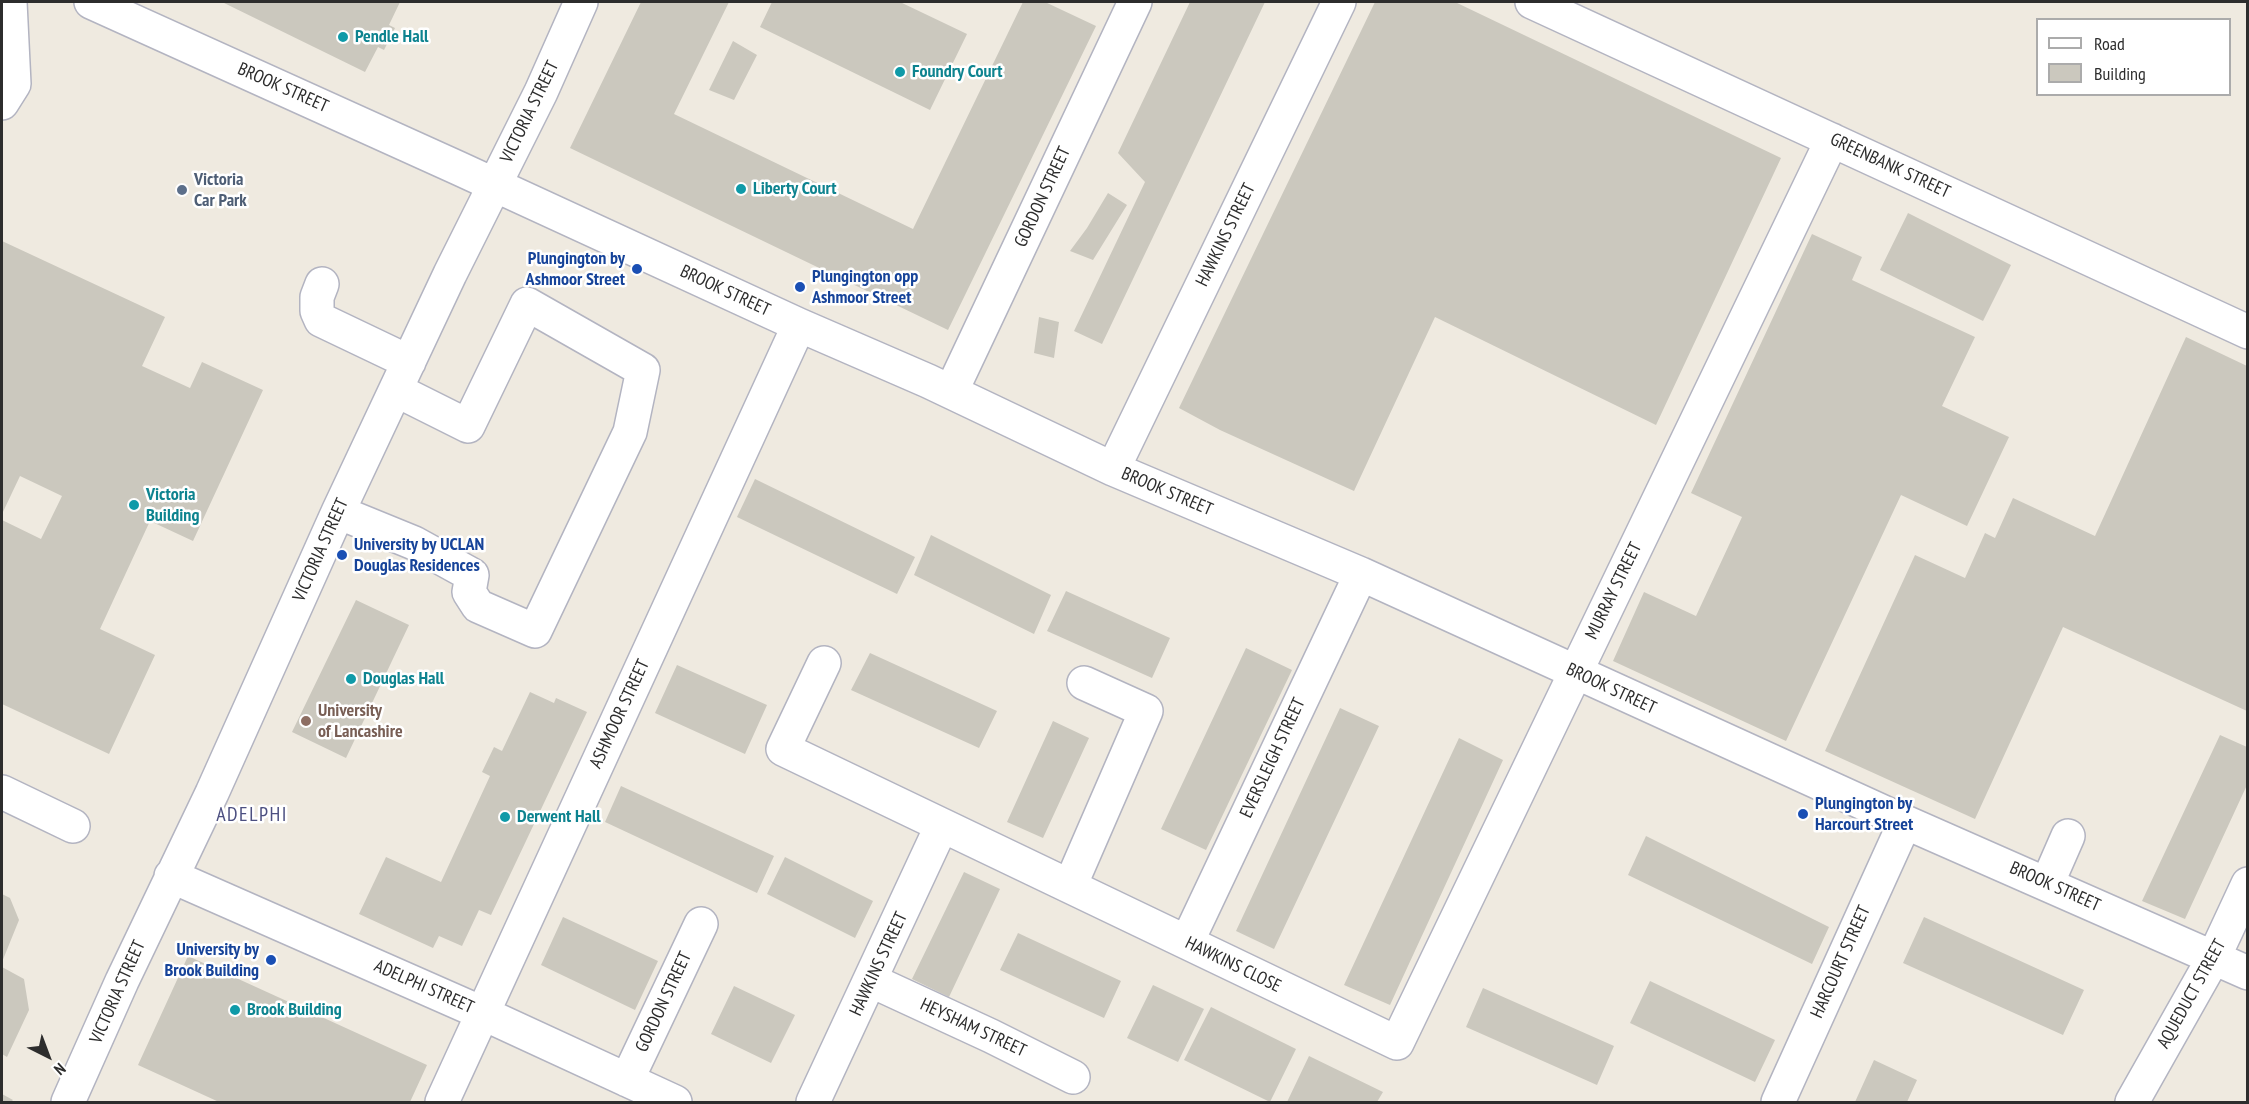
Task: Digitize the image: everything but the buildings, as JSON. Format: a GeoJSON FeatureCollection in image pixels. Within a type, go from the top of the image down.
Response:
{"type":"FeatureCollection","features":[{"type":"Feature","properties":{"kind":"street"},"geometry":{"type":"LineString","coordinates":[[2,103],[14,84],[10,2]]}},
{"type":"Feature","properties":{"kind":"street","name":"BROOK STREET"},"geometry":{"type":"LineString","coordinates":[[91,2],[800,326],[951,392],[1113,469],[1361,574],[1905,822],[2247,973]]}},
{"type":"Feature","properties":{"kind":"street","name":"VICTORIA STREET"},"geometry":{"type":"LineString","coordinates":[[68,1102],[171,876],[212,793],[338,512],[541,92],[581,2]]}},
{"type":"Feature","properties":{"kind":"street","name":"HAWKINS STREET"},"geometry":{"type":"LineString","coordinates":[[1113,469],[1339,2]]}},
{"type":"Feature","properties":{"kind":"street","name":"GREENBANK STREET"},"geometry":{"type":"LineString","coordinates":[[1532,2],[2247,332]]}},
{"type":"Feature","properties":{"kind":"street","name":"GORDON STREET"},"geometry":{"type":"LineString","coordinates":[[951,392],[1125,5]]}},
{"type":"Feature","properties":{"kind":"street","name":"MURRAY STREET"},"geometry":{"type":"LineString","coordinates":[[1396,1043],[1832,140]]}},
{"type":"Feature","properties":{"kind":"street"},"geometry":{"type":"LineString","coordinates":[[322,284],[317,297],[316,311],[321,320],[402,376],[468,426],[527,304],[643,369],[630,432],[535,631],[478,606],[469,592],[472,575],[414,543],[338,512]]}},
{"type":"Feature","properties":{"kind":"street","name":"ASHMOOR STREET"},"geometry":{"type":"LineString","coordinates":[[442,1102],[800,326]]}},
{"type":"Feature","properties":{"kind":"street","name":"EVERSLEIGH STREET"},"geometry":{"type":"LineString","coordinates":[[1186,942],[1361,574]]}},
{"type":"Feature","properties":{"kind":"street"},"geometry":{"type":"LineString","coordinates":[[824,663],[783,749],[942,825]]}},
{"type":"Feature","properties":{"kind":"street"},"geometry":{"type":"LineString","coordinates":[[1070,886],[1146,711],[1084,683]]}},
{"type":"Feature","properties":{"kind":"street"},"geometry":{"type":"LineString","coordinates":[[2,792],[73,826]]}},
{"type":"Feature","properties":{"kind":"street","name":"HARCOURT STREET"},"geometry":{"type":"LineString","coordinates":[[1778,1102],[1905,822]]}},
{"type":"Feature","properties":{"kind":"street","name":"HAWKINS STREET"},"geometry":{"type":"LineString","coordinates":[[813,1102],[872,981],[942,825]]}},
{"type":"Feature","properties":{"kind":"street","name":"HAWKINS CLOSE"},"geometry":{"type":"LineString","coordinates":[[942,825],[1396,1043]]}},
{"type":"Feature","properties":{"kind":"street"},"geometry":{"type":"LineString","coordinates":[[2047,884],[2068,836]]}},
{"type":"Feature","properties":{"kind":"street","name":"ADELPHI STREET"},"geometry":{"type":"LineString","coordinates":[[171,876],[482,1013],[675,1102]]}},
{"type":"Feature","properties":{"kind":"street","name":"AQUEDUCT STREET"},"geometry":{"type":"LineString","coordinates":[[2132,1102],[2214,957],[2247,884]]}},
{"type":"Feature","properties":{"kind":"street","name":"GORDON STREET"},"geometry":{"type":"LineString","coordinates":[[627,1080],[701,924]]}},
{"type":"Feature","properties":{"kind":"street","name":"HEYSHAM STREET"},"geometry":{"type":"LineString","coordinates":[[872,981],[1073,1077]]}},
{"type":"Feature","properties":{"kind":"place","name":"Pendle Hall"},"geometry":{"type":"Point","coordinates":[343,37]}},
{"type":"Feature","properties":{"kind":"place","name":"Foundry Court"},"geometry":{"type":"Point","coordinates":[900,72]}},
{"type":"Feature","properties":{"kind":"place","name":"Liberty Court"},"geometry":{"type":"Point","coordinates":[741,189]}},
{"type":"Feature","properties":{"kind":"place","name":"Victoria Car Park"},"geometry":{"type":"Point","coordinates":[182,190]}},
{"type":"Feature","properties":{"kind":"place","name":"Plungington by Ashmoor Street"},"geometry":{"type":"Point","coordinates":[637,269]}},
{"type":"Feature","properties":{"kind":"place","name":"Plungington opp Ashmoor Street"},"geometry":{"type":"Point","coordinates":[800,287]}},
{"type":"Feature","properties":{"kind":"place","name":"Victoria Building"},"geometry":{"type":"Point","coordinates":[134,505]}},
{"type":"Feature","properties":{"kind":"place","name":"University by UCLAN Douglas Residences"},"geometry":{"type":"Point","coordinates":[342,555]}},
{"type":"Feature","properties":{"kind":"place","name":"Douglas Hall"},"geometry":{"type":"Point","coordinates":[351,679]}},
{"type":"Feature","properties":{"kind":"place","name":"University of Lancashire"},"geometry":{"type":"Point","coordinates":[306,721]}},
{"type":"Feature","properties":{"kind":"place","name":"Plungington by Harcourt Street"},"geometry":{"type":"Point","coordinates":[1803,814]}},
{"type":"Feature","properties":{"kind":"place","name":"Derwent Hall"},"geometry":{"type":"Point","coordinates":[505,817]}},
{"type":"Feature","properties":{"kind":"place","name":"University by Brook Building"},"geometry":{"type":"Point","coordinates":[271,960]}},
{"type":"Feature","properties":{"kind":"place","name":"Brook Building"},"geometry":{"type":"Point","coordinates":[235,1010]}},
{"type":"Feature","properties":{"kind":"district","name":"ADELPHI"},"geometry":{"type":"Point","coordinates":[252,815]}}]}
